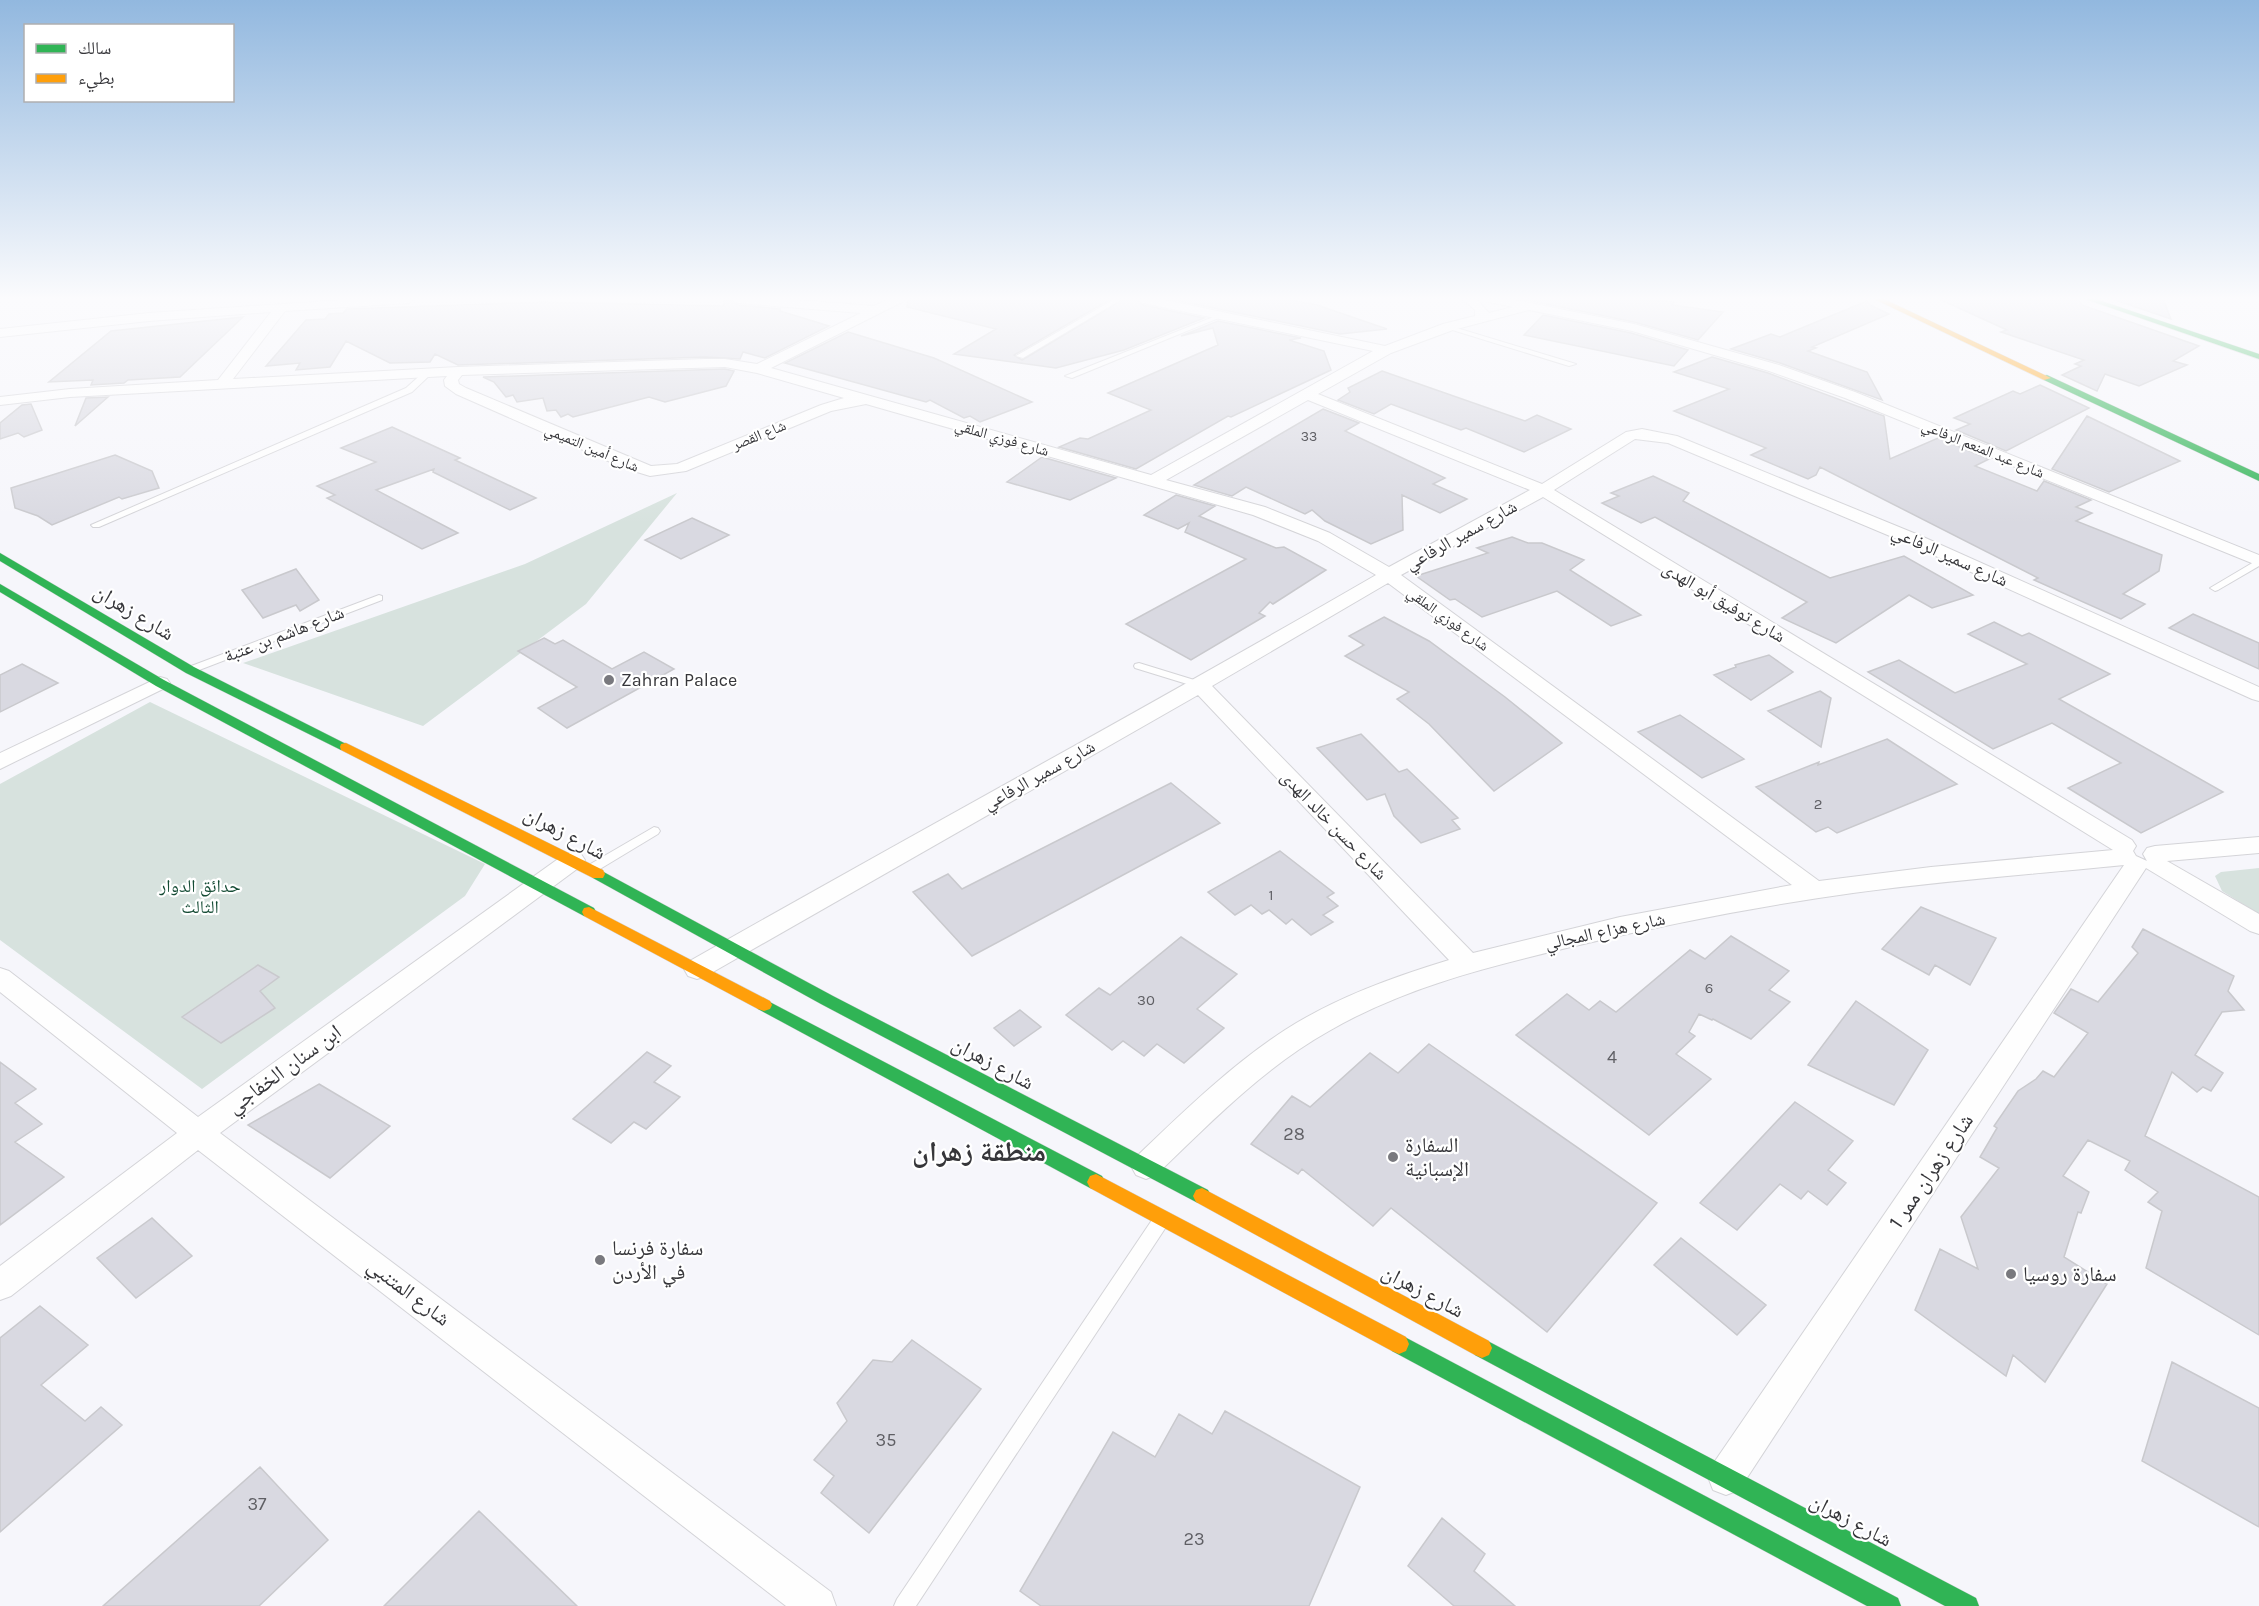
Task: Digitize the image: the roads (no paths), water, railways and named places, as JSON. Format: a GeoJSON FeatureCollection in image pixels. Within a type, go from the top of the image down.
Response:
{"type":"FeatureCollection","features":[{"type":"Feature","properties":{"kind":"main road"},"geometry":{"type":"LineString","coordinates":[[2044,374],[2259,478]]}},
{"type":"Feature","properties":{"kind":"main road"},"geometry":{"type":"LineString","coordinates":[[2071,374],[2078,377]]}},
{"type":"Feature","properties":{"kind":"main road","name":"شارع زهران"},"geometry":{"type":"LineString","coordinates":[[0,556],[190,670],[582,865],[733,949],[1184,1186],[1968,1606]]}},
{"type":"Feature","properties":{"kind":"main road"},"geometry":{"type":"LineString","coordinates":[[0,587],[160,683],[1890,1606]]}},
{"type":"Feature","properties":{"kind":"street"},"geometry":{"type":"LineString","coordinates":[[222,384],[230,374]]}},
{"type":"Feature","properties":{"kind":"street","name":"شارع فوزي الملقي"},"geometry":{"type":"LineString","coordinates":[[0,401],[70,393],[410,374]]}},
{"type":"Feature","properties":{"kind":"street","name":"شارع أمين التميمي"},"geometry":{"type":"LineString","coordinates":[[456,374],[451,380],[452,386],[461,391],[630,465],[650,471]]}},
{"type":"Feature","properties":{"kind":"street","name":"شارع فوزي الملقي"},"geometry":{"type":"LineString","coordinates":[[776,374],[1259,511],[1324,537],[1388,574],[1815,890]]}},
{"type":"Feature","properties":{"kind":"street"},"geometry":{"type":"LineString","coordinates":[[1152,481],[1342,374]]}},
{"type":"Feature","properties":{"kind":"street","name":"شارع عبد المنعم الرفاعي"},"geometry":{"type":"LineString","coordinates":[[1791,374],[1850,395],[2259,562]]}},
{"type":"Feature","properties":{"kind":"street","name":"شارع توفيق أبو الهدى"},"geometry":{"type":"LineString","coordinates":[[1306,394],[1543,490],[2139,857],[2259,925]]}},
{"type":"Feature","properties":{"kind":"street","name":"شاع القصر"},"geometry":{"type":"LineString","coordinates":[[650,471],[681,468],[826,408],[844,402],[868,400]]}},
{"type":"Feature","properties":{"kind":"street","name":"شارع سمير الرفاعي"},"geometry":{"type":"LineString","coordinates":[[697,969],[1200,685],[1388,574],[1543,490],[1631,435],[1642,434],[1672,439],[1915,540],[2259,695]]}},
{"type":"Feature","properties":{"kind":"street"},"geometry":{"type":"LineString","coordinates":[[0,762],[160,683]]}},
{"type":"Feature","properties":{"kind":"street","name":"شارع حسن خالد الهدى"},"geometry":{"type":"LineString","coordinates":[[1200,685],[1469,965]]}},
{"type":"Feature","properties":{"kind":"street","name":"شارع هزاع المجالي"},"geometry":{"type":"LineString","coordinates":[[1146,1166],[1192,1123],[1286,1043],[1354,1006],[1469,965],[1608,928],[1815,890],[2259,845]]}},
{"type":"Feature","properties":{"kind":"street","name":"شارع زهران ممر 1"},"geometry":{"type":"LineString","coordinates":[[1726,1477],[2139,857]]}},
{"type":"Feature","properties":{"kind":"street","name":"ابن سنان الخفاجي"},"geometry":{"type":"LineString","coordinates":[[0,1285],[198,1133],[537,884],[582,865]]}},
{"type":"Feature","properties":{"kind":"street","name":"شارع المتنبي"},"geometry":{"type":"LineString","coordinates":[[0,978],[198,1133],[818,1606]]}},
{"type":"Feature","properties":{"kind":"lane"},"geometry":{"type":"LineString","coordinates":[[96,525],[409,390],[427,374]]}},
{"type":"Feature","properties":{"kind":"lane"},"geometry":{"type":"LineString","coordinates":[[1069,376],[1074,374]]}},
{"type":"Feature","properties":{"kind":"lane"},"geometry":{"type":"LineString","coordinates":[[2215,588],[2259,562]]}},
{"type":"Feature","properties":{"kind":"lane","name":"شارع هاشم بن عتبة"},"geometry":{"type":"LineString","coordinates":[[190,670],[378,598]]}},
{"type":"Feature","properties":{"kind":"lane"},"geometry":{"type":"LineString","coordinates":[[1139,666],[1200,685]]}},
{"type":"Feature","properties":{"kind":"lane"},"geometry":{"type":"LineString","coordinates":[[582,865],[654,831]]}},
{"type":"Feature","properties":{"kind":"lane"},"geometry":{"type":"LineString","coordinates":[[904,1606],[1184,1186]]}},
{"type":"Feature","properties":{"kind":"place","name":"Zahran Palace"},"geometry":{"type":"Point","coordinates":[609,680]}},
{"type":"Feature","properties":{"kind":"place","name":"السفارة الإسبانية"},"geometry":{"type":"Point","coordinates":[1393,1157]}},
{"type":"Feature","properties":{"kind":"place","name":"سفارة فرنسا في الأردن"},"geometry":{"type":"Point","coordinates":[600,1260]}},
{"type":"Feature","properties":{"kind":"place","name":"سفارة روسيا"},"geometry":{"type":"Point","coordinates":[2011,1274]}},
{"type":"Feature","properties":{"kind":"district","name":"منطقة زهران"},"geometry":{"type":"Point","coordinates":[979,1151]}},
{"type":"Feature","properties":{"kind":"park label","name":"حدائق الدوار الثالث"},"geometry":{"type":"Point","coordinates":[200,896]}}]}
